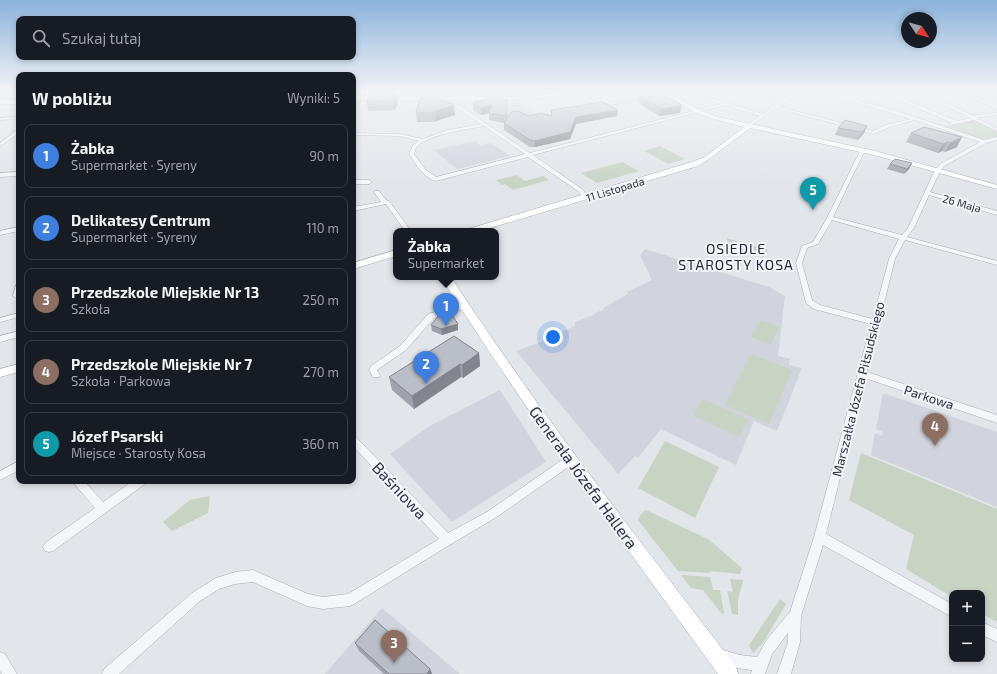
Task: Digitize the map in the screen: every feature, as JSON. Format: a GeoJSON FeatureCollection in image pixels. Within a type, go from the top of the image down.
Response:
{"type":"FeatureCollection","features":[{"type":"Feature","properties":{"kind":"street"},"geometry":{"type":"LineString","coordinates":[[480,122],[580,190],[586,197]]}},
{"type":"Feature","properties":{"kind":"street"},"geometry":{"type":"LineString","coordinates":[[484,125],[422,140],[414,147],[412,156],[432,178],[436,179],[653,122]]}},
{"type":"Feature","properties":{"kind":"street"},"geometry":{"type":"LineString","coordinates":[[734,122],[862,150],[997,187]]}},
{"type":"Feature","properties":{"kind":"street"},"geometry":{"type":"LineString","coordinates":[[749,126],[754,122]]}},
{"type":"Feature","properties":{"kind":"street"},"geometry":{"type":"LineString","coordinates":[[834,122],[873,133],[888,126],[902,122]]}},
{"type":"Feature","properties":{"kind":"street"},"geometry":{"type":"LineString","coordinates":[[925,122],[984,142]]}},
{"type":"Feature","properties":{"kind":"street"},"geometry":{"type":"LineString","coordinates":[[982,122],[997,130]]}},
{"type":"Feature","properties":{"kind":"street"},"geometry":{"type":"LineString","coordinates":[[939,127],[957,123]]}},
{"type":"Feature","properties":{"kind":"street","name":"11 Listopada"},"geometry":{"type":"LineString","coordinates":[[481,228],[698,163],[749,126]]}},
{"type":"Feature","properties":{"kind":"street"},"geometry":{"type":"LineString","coordinates":[[0,145],[16,133]]}},
{"type":"Feature","properties":{"kind":"street"},"geometry":{"type":"LineString","coordinates":[[356,134],[400,134],[422,140]]}},
{"type":"Feature","properties":{"kind":"street"},"geometry":{"type":"LineString","coordinates":[[938,170],[942,165],[984,142],[997,138]]}},
{"type":"Feature","properties":{"kind":"street"},"geometry":{"type":"LineString","coordinates":[[862,150],[830,218],[816,243],[804,247],[799,259],[809,301],[817,307],[875,322]]}},
{"type":"Feature","properties":{"kind":"street","name":"Marszałka Józefa Piłsudskiego"},"geometry":{"type":"LineString","coordinates":[[784,674],[794,642],[795,616],[820,537],[892,258],[903,238],[911,228],[938,170]]}},
{"type":"Feature","properties":{"kind":"street"},"geometry":{"type":"LineString","coordinates":[[0,175],[16,174]]}},
{"type":"Feature","properties":{"kind":"street"},"geometry":{"type":"LineString","coordinates":[[356,182],[369,182]]}},
{"type":"Feature","properties":{"kind":"street"},"geometry":{"type":"LineString","coordinates":[[377,192],[384,202],[387,202],[406,228]]}},
{"type":"Feature","properties":{"kind":"street","name":"26 Maja"},"geometry":{"type":"LineString","coordinates":[[927,193],[997,213]]}},
{"type":"Feature","properties":{"kind":"street"},"geometry":{"type":"LineString","coordinates":[[356,208],[384,202]]}},
{"type":"Feature","properties":{"kind":"street"},"geometry":{"type":"LineString","coordinates":[[830,218],[997,263]]}},
{"type":"Feature","properties":{"kind":"street"},"geometry":{"type":"LineString","coordinates":[[0,233],[16,230]]}},
{"type":"Feature","properties":{"kind":"street"},"geometry":{"type":"LineString","coordinates":[[356,265],[393,254]]}},
{"type":"Feature","properties":{"kind":"street","name":"Generała Józefa Hallera"},"geometry":{"type":"LineString","coordinates":[[448,280],[570,460],[729,674]]}},
{"type":"Feature","properties":{"kind":"street"},"geometry":{"type":"LineString","coordinates":[[376,375],[373,370],[374,368],[403,348],[431,316],[465,306]]}},
{"type":"Feature","properties":{"kind":"street"},"geometry":{"type":"LineString","coordinates":[[0,320],[16,316]]}},
{"type":"Feature","properties":{"kind":"street"},"geometry":{"type":"LineString","coordinates":[[0,339],[16,335]]}},
{"type":"Feature","properties":{"kind":"street"},"geometry":{"type":"LineString","coordinates":[[0,373],[16,369]]}},
{"type":"Feature","properties":{"kind":"street","name":"Parkowa"},"geometry":{"type":"LineString","coordinates":[[862,374],[997,420]]}},
{"type":"Feature","properties":{"kind":"street","name":"Baśniowa"},"geometry":{"type":"LineString","coordinates":[[356,443],[447,540]]}},
{"type":"Feature","properties":{"kind":"street"},"geometry":{"type":"LineString","coordinates":[[109,674],[196,597],[225,581],[253,576],[307,600],[323,603],[350,600],[362,594],[447,540],[504,507],[570,460]]}},
{"type":"Feature","properties":{"kind":"street"},"geometry":{"type":"LineString","coordinates":[[0,476],[16,467]]}},
{"type":"Feature","properties":{"kind":"street"},"geometry":{"type":"LineString","coordinates":[[80,484],[103,509]]}},
{"type":"Feature","properties":{"kind":"street"},"geometry":{"type":"LineString","coordinates":[[49,547],[137,484]]}},
{"type":"Feature","properties":{"kind":"street"},"geometry":{"type":"LineString","coordinates":[[820,537],[949,609]]}},
{"type":"Feature","properties":{"kind":"street","name":"Marszałka Józefa Piłsudskiego"},"geometry":{"type":"LineString","coordinates":[[714,654],[759,669],[780,631],[795,616]]}},
{"type":"Feature","properties":{"kind":"street"},"geometry":{"type":"LineString","coordinates":[[985,630],[997,636]]}},
{"type":"Feature","properties":{"kind":"street"},"geometry":{"type":"LineString","coordinates":[[0,659],[10,674]]}},
{"type":"Feature","properties":{"kind":"shaded area"},"geometry":{"type":"Polygon","coordinates":[[[475,141],[480,145],[492,143],[510,156],[457,169],[434,150],[475,141]]]}},
{"type":"Feature","properties":{"kind":"shaded area"},"geometry":{"type":"Polygon","coordinates":[[[645,249],[769,287],[785,296],[778,356],[790,359],[789,365],[802,368],[777,431],[754,421],[736,465],[661,429],[638,458],[635,456],[618,474],[516,351],[546,340],[575,326],[575,322],[596,314],[595,313],[605,309],[603,308],[628,294],[627,292],[652,280],[640,255],[645,249]]]}},
{"type":"Feature","properties":{"kind":"shaded area"},"geometry":{"type":"Polygon","coordinates":[[[500,390],[546,462],[452,522],[390,454],[428,427],[500,390]]]}},
{"type":"Feature","properties":{"kind":"shaded area"},"geometry":{"type":"Polygon","coordinates":[[[883,393],[997,432],[997,507],[871,455],[875,433],[882,436],[883,432],[876,429],[883,393]]]}},
{"type":"Feature","properties":{"kind":"shaded area"},"geometry":{"type":"Polygon","coordinates":[[[382,608],[460,674],[325,674],[382,608]]]}},
{"type":"Feature","properties":{"kind":"green space"},"geometry":{"type":"Polygon","coordinates":[[[964,122],[980,122],[997,131],[997,137],[980,139],[943,127],[964,122]]]}},
{"type":"Feature","properties":{"kind":"green space"},"geometry":{"type":"Polygon","coordinates":[[[660,146],[685,159],[668,164],[644,151],[660,146]]]}},
{"type":"Feature","properties":{"kind":"green space"},"geometry":{"type":"Polygon","coordinates":[[[622,162],[639,171],[597,183],[581,173],[622,162]]]}},
{"type":"Feature","properties":{"kind":"green space"},"geometry":{"type":"Polygon","coordinates":[[[517,175],[525,181],[543,176],[549,180],[513,190],[505,184],[502,185],[496,180],[517,175]]]}},
{"type":"Feature","properties":{"kind":"green space"},"geometry":{"type":"Polygon","coordinates":[[[726,238],[768,250],[764,257],[731,247],[726,238]]]}},
{"type":"Feature","properties":{"kind":"green space"},"geometry":{"type":"Polygon","coordinates":[[[760,320],[779,327],[771,345],[751,337],[760,320]]]}},
{"type":"Feature","properties":{"kind":"green space"},"geometry":{"type":"Polygon","coordinates":[[[751,354],[792,370],[769,424],[725,405],[751,354]]]}},
{"type":"Feature","properties":{"kind":"green space"},"geometry":{"type":"Polygon","coordinates":[[[703,399],[748,419],[740,437],[693,416],[703,399]]]}},
{"type":"Feature","properties":{"kind":"green space"},"geometry":{"type":"Polygon","coordinates":[[[665,441],[719,467],[695,518],[638,488],[665,441]]]}},
{"type":"Feature","properties":{"kind":"green space"},"geometry":{"type":"Polygon","coordinates":[[[861,453],[997,509],[997,622],[985,616],[985,590],[949,590],[949,595],[906,569],[914,535],[849,500],[861,453]]]}},
{"type":"Feature","properties":{"kind":"green space"},"geometry":{"type":"Polygon","coordinates":[[[210,496],[208,513],[172,531],[163,522],[190,500],[210,496]]]}},
{"type":"Feature","properties":{"kind":"green space"},"geometry":{"type":"Polygon","coordinates":[[[646,510],[708,539],[742,568],[740,574],[709,571],[710,573],[678,571],[638,520],[641,514],[646,510]]]}},
{"type":"Feature","properties":{"kind":"green space"},"geometry":{"type":"Polygon","coordinates":[[[681,575],[710,577],[713,590],[720,590],[724,613],[722,614],[703,590],[691,588],[681,575]]]}},
{"type":"Feature","properties":{"kind":"green space"},"geometry":{"type":"Polygon","coordinates":[[[730,579],[743,580],[738,599],[738,615],[732,614],[727,591],[733,592],[730,579]]]}},
{"type":"Feature","properties":{"kind":"green space"},"geometry":{"type":"Polygon","coordinates":[[[780,599],[786,604],[763,643],[753,653],[749,645],[780,599]]]}},
{"type":"Feature","properties":{"kind":"building"},"geometry":{"type":"Polygon","coordinates":[[[574,122],[570,132],[535,141],[530,140],[504,123],[574,122]]]}},
{"type":"Feature","properties":{"kind":"building"},"geometry":{"type":"Polygon","coordinates":[[[843,122],[854,122],[867,126],[862,132],[838,128],[843,122]]]}},
{"type":"Feature","properties":{"kind":"building"},"geometry":{"type":"Polygon","coordinates":[[[924,127],[962,137],[950,143],[948,142],[943,144],[911,133],[924,127]]]}},
{"type":"Feature","properties":{"kind":"building"},"geometry":{"type":"Polygon","coordinates":[[[895,159],[912,163],[907,169],[890,164],[895,159]]]}},
{"type":"Feature","properties":{"kind":"building"},"geometry":{"type":"Polygon","coordinates":[[[450,312],[458,324],[441,329],[431,325],[439,315],[450,312]]]}},
{"type":"Feature","properties":{"kind":"building"},"geometry":{"type":"Polygon","coordinates":[[[454,336],[479,353],[412,396],[389,377],[454,336]]]}},
{"type":"Feature","properties":{"kind":"building"},"geometry":{"type":"Polygon","coordinates":[[[375,620],[430,669],[427,674],[389,674],[355,643],[375,620]]]}},
{"type":"Feature","properties":{"kind":"place","name":"Józef Psarski"},"geometry":{"type":"Point","coordinates":[813,210]}},
{"type":"Feature","properties":{"kind":"place","name":"Żabka"},"geometry":{"type":"Point","coordinates":[446,326]}},
{"type":"Feature","properties":{"kind":"place","name":"Delikatesy Centrum"},"geometry":{"type":"Point","coordinates":[426,384]}},
{"type":"Feature","properties":{"kind":"place","name":"Przedszkole Miejskie Nr 7"},"geometry":{"type":"Point","coordinates":[935,446]}},
{"type":"Feature","properties":{"kind":"place","name":"Przedszkole Miejskie Nr 13"},"geometry":{"type":"Point","coordinates":[394,663]}},
{"type":"Feature","properties":{"kind":"district","name":"OSIEDLE STAROSTY KOSA"},"geometry":{"type":"Point","coordinates":[736,256]}}]}
